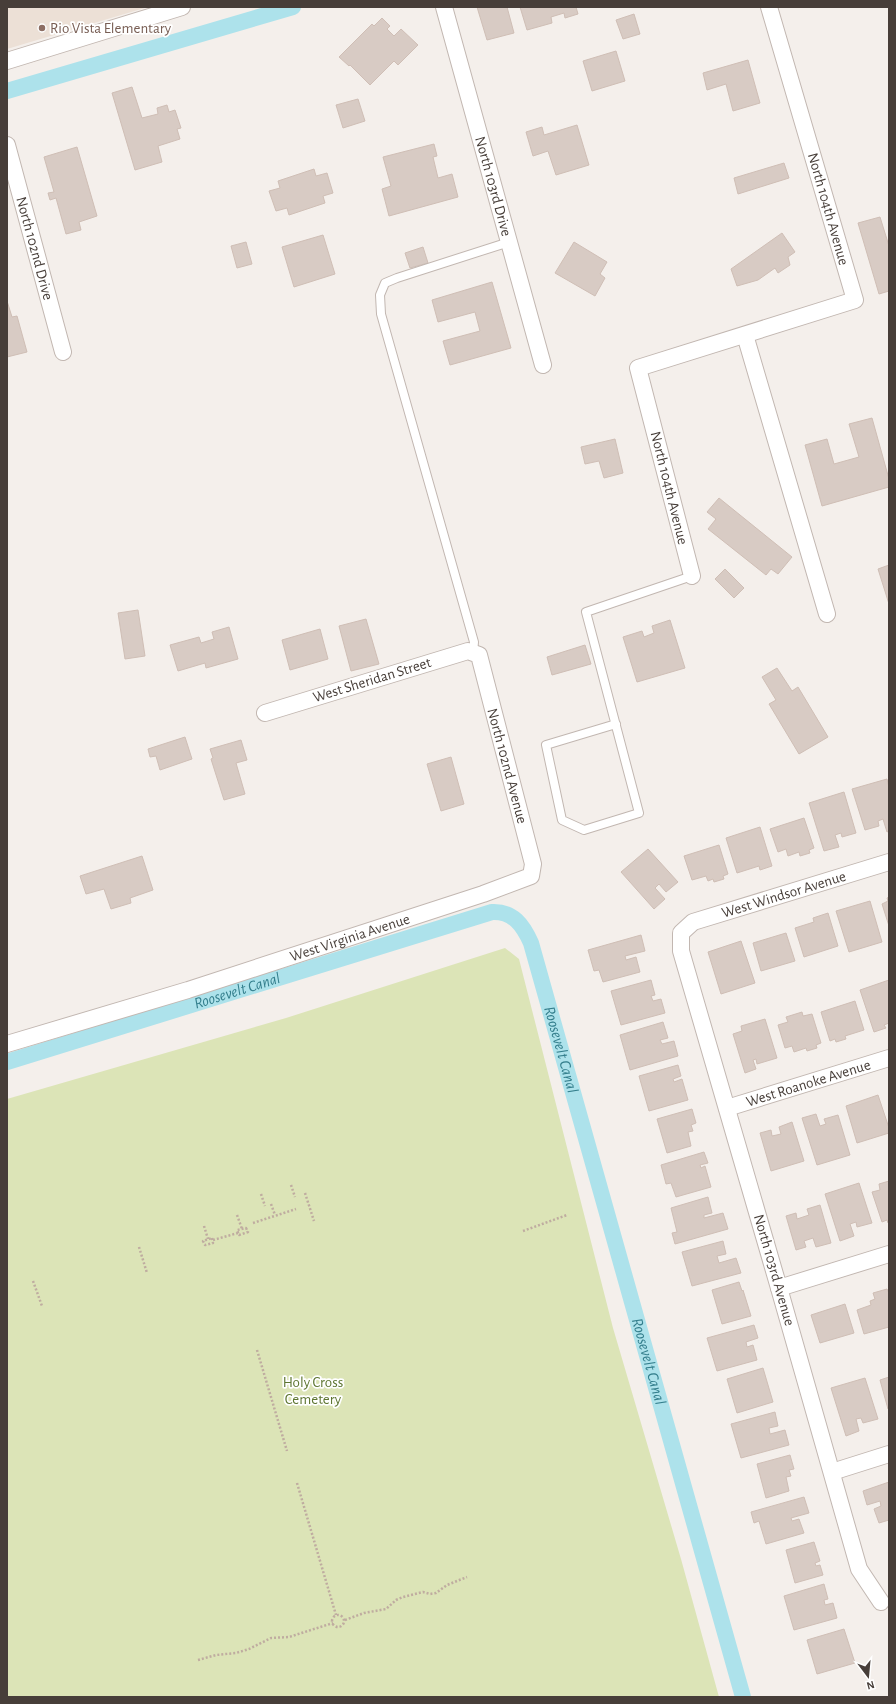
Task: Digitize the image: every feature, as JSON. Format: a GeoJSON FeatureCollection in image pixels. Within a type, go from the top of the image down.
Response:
{"type":"FeatureCollection","features":[{"type":"Feature","properties":{"kind":"street"},"geometry":{"type":"LineString","coordinates":[[7,61],[182,7]]}},
{"type":"Feature","properties":{"kind":"street","name":"North 103rd Drive"},"geometry":{"type":"LineString","coordinates":[[444,7],[543,365]]}},
{"type":"Feature","properties":{"kind":"street","name":"North 104th Avenue"},"geometry":{"type":"LineString","coordinates":[[692,576],[638,368],[855,300],[769,7]]}},
{"type":"Feature","properties":{"kind":"street","name":"North 102nd Drive"},"geometry":{"type":"LineString","coordinates":[[7,145],[63,352]]}},
{"type":"Feature","properties":{"kind":"street"},"geometry":{"type":"LineString","coordinates":[[745,335],[826,614]]}},
{"type":"Feature","properties":{"kind":"street","name":"West Sheridan Street"},"geometry":{"type":"LineString","coordinates":[[265,713],[468,651],[476,654]]}},
{"type":"Feature","properties":{"kind":"street","name":"North 102nd Avenue"},"geometry":{"type":"LineString","coordinates":[[476,654],[533,864],[531,876]]}},
{"type":"Feature","properties":{"kind":"street","name":"West Windsor Avenue"},"geometry":{"type":"LineString","coordinates":[[681,933],[693,922],[889,862]]}},
{"type":"Feature","properties":{"kind":"street","name":"West Virginia Avenue"},"geometry":{"type":"LineString","coordinates":[[7,1044],[188,990],[483,894],[531,876]]}},
{"type":"Feature","properties":{"kind":"street","name":"North 103rd Avenue"},"geometry":{"type":"LineString","coordinates":[[681,933],[681,951],[859,1569],[880,1602]]}},
{"type":"Feature","properties":{"kind":"street","name":"West Roanoke Avenue"},"geometry":{"type":"LineString","coordinates":[[727,1108],[889,1058]]}},
{"type":"Feature","properties":{"kind":"street"},"geometry":{"type":"LineString","coordinates":[[779,1288],[889,1254]]}},
{"type":"Feature","properties":{"kind":"street"},"geometry":{"type":"LineString","coordinates":[[832,1472],[889,1454]]}},
{"type":"Feature","properties":{"kind":"lane"},"geometry":{"type":"LineString","coordinates":[[476,654],[474,642],[381,314],[380,295],[385,283],[396,278],[509,242]]}},
{"type":"Feature","properties":{"kind":"lane"},"geometry":{"type":"LineString","coordinates":[[616,724],[546,745],[562,820],[584,830],[639,813],[616,724],[586,612],[692,576]]}},
{"type":"Feature","properties":{"kind":"path"},"geometry":{"type":"LineString","coordinates":[[291,1185],[294,1196]]}},
{"type":"Feature","properties":{"kind":"path"},"geometry":{"type":"LineString","coordinates":[[305,1193],[314,1221]]}},
{"type":"Feature","properties":{"kind":"path"},"geometry":{"type":"LineString","coordinates":[[261,1194],[265,1206]]}},
{"type":"Feature","properties":{"kind":"path"},"geometry":{"type":"LineString","coordinates":[[271,1204],[275,1215]]}},
{"type":"Feature","properties":{"kind":"path"},"geometry":{"type":"LineString","coordinates":[[253,1223],[296,1208]]}},
{"type":"Feature","properties":{"kind":"path"},"geometry":{"type":"LineString","coordinates":[[237,1215],[242,1229]]}},
{"type":"Feature","properties":{"kind":"path"},"geometry":{"type":"LineString","coordinates":[[523,1231],[567,1215]]}},
{"type":"Feature","properties":{"kind":"path"},"geometry":{"type":"LineString","coordinates":[[204,1226],[208,1239]]}},
{"type":"Feature","properties":{"kind":"path"},"geometry":{"type":"LineString","coordinates":[[213,1240],[213,1243],[205,1245],[203,1241],[248,1232],[246,1228],[237,1230],[238,1233]]}},
{"type":"Feature","properties":{"kind":"path"},"geometry":{"type":"LineString","coordinates":[[139,1247],[147,1273]]}},
{"type":"Feature","properties":{"kind":"path"},"geometry":{"type":"LineString","coordinates":[[33,1281],[42,1306]]}},
{"type":"Feature","properties":{"kind":"path"},"geometry":{"type":"LineString","coordinates":[[257,1350],[287,1451]]}},
{"type":"Feature","properties":{"kind":"path"},"geometry":{"type":"LineString","coordinates":[[297,1483],[336,1615],[333,1619],[333,1623]]}},
{"type":"Feature","properties":{"kind":"path"},"geometry":{"type":"LineString","coordinates":[[333,1623],[335,1626],[339,1627],[344,1624],[345,1620],[364,1613],[386,1609],[402,1597],[422,1592],[430,1594],[436,1593],[447,1585],[467,1577]]}},
{"type":"Feature","properties":{"kind":"path"},"geometry":{"type":"LineString","coordinates":[[336,1615],[341,1616],[345,1620]]}},
{"type":"Feature","properties":{"kind":"path"},"geometry":{"type":"LineString","coordinates":[[198,1660],[216,1655],[236,1653],[249,1649],[271,1638],[289,1637],[333,1623]]}},
{"type":"Feature","properties":{"kind":"shaded area","name":"Rio Vista Elementary"},"geometry":{"type":"Polygon","coordinates":[[[7,7],[148,7],[7,49],[7,7]]]}},
{"type":"Feature","properties":{"kind":"green space","name":"Holy Cross Cemetery"},"geometry":{"type":"Polygon","coordinates":[[[505,948],[519,959],[613,1328],[681,1559],[719,1697],[7,1697],[7,1099],[286,1018],[505,948]]]}},
{"type":"Feature","properties":{"kind":"building"},"geometry":{"type":"Polygon","coordinates":[[[477,7],[507,7],[514,33],[487,40],[477,7]]]}},
{"type":"Feature","properties":{"kind":"building"},"geometry":{"type":"Polygon","coordinates":[[[520,7],[576,7],[578,14],[565,18],[564,13],[551,17],[552,23],[527,30],[520,7]]]}},
{"type":"Feature","properties":{"kind":"building"},"geometry":{"type":"Polygon","coordinates":[[[634,14],[640,34],[623,39],[616,20],[634,14]]]}},
{"type":"Feature","properties":{"kind":"building"},"geometry":{"type":"Polygon","coordinates":[[[382,18],[390,26],[387,29],[394,36],[401,29],[418,45],[398,65],[394,61],[370,85],[350,65],[349,66],[339,57],[372,24],[374,26],[382,18]]]}},
{"type":"Feature","properties":{"kind":"building"},"geometry":{"type":"Polygon","coordinates":[[[616,51],[625,81],[592,91],[583,61],[616,51]]]}},
{"type":"Feature","properties":{"kind":"building"},"geometry":{"type":"Polygon","coordinates":[[[748,60],[760,103],[733,111],[726,84],[707,90],[703,73],[748,60]]]}},
{"type":"Feature","properties":{"kind":"building"},"geometry":{"type":"Polygon","coordinates":[[[132,87],[142,118],[158,114],[157,108],[167,105],[169,112],[175,110],[181,128],[177,129],[180,139],[158,146],[162,162],[135,170],[112,93],[132,87]]]}},
{"type":"Feature","properties":{"kind":"building"},"geometry":{"type":"Polygon","coordinates":[[[358,99],[365,121],[343,128],[336,105],[358,99]]]}},
{"type":"Feature","properties":{"kind":"building"},"geometry":{"type":"Polygon","coordinates":[[[577,125],[589,165],[556,175],[548,151],[533,156],[526,132],[542,127],[544,135],[577,125]]]}},
{"type":"Feature","properties":{"kind":"building"},"geometry":{"type":"Polygon","coordinates":[[[434,144],[437,156],[433,157],[438,178],[452,174],[458,197],[389,216],[382,189],[391,186],[383,157],[434,144]]]}},
{"type":"Feature","properties":{"kind":"building"},"geometry":{"type":"Polygon","coordinates":[[[77,147],[97,216],[79,222],[81,230],[66,234],[56,198],[50,200],[48,193],[54,192],[44,157],[77,147]]]}},
{"type":"Feature","properties":{"kind":"building"},"geometry":{"type":"Polygon","coordinates":[[[784,163],[789,178],[738,194],[734,178],[784,163]]]}},
{"type":"Feature","properties":{"kind":"building"},"geometry":{"type":"Polygon","coordinates":[[[314,169],[316,176],[327,173],[333,193],[323,196],[325,203],[289,215],[287,208],[276,211],[269,191],[280,188],[278,181],[314,169]]]}},
{"type":"Feature","properties":{"kind":"building"},"geometry":{"type":"Polygon","coordinates":[[[880,217],[889,246],[889,291],[879,294],[858,223],[880,217]]]}},
{"type":"Feature","properties":{"kind":"building"},"geometry":{"type":"Polygon","coordinates":[[[782,233],[795,252],[788,257],[790,265],[778,273],[775,268],[758,280],[737,286],[731,269],[782,233]]]}},
{"type":"Feature","properties":{"kind":"building"},"geometry":{"type":"Polygon","coordinates":[[[323,235],[335,274],[294,287],[282,247],[323,235]]]}},
{"type":"Feature","properties":{"kind":"building"},"geometry":{"type":"Polygon","coordinates":[[[246,242],[252,264],[237,268],[231,246],[246,242]]]}},
{"type":"Feature","properties":{"kind":"building"},"geometry":{"type":"Polygon","coordinates":[[[574,242],[607,262],[600,274],[605,278],[595,296],[555,273],[574,242]]]}},
{"type":"Feature","properties":{"kind":"building"},"geometry":{"type":"Polygon","coordinates":[[[423,247],[428,263],[410,268],[405,253],[423,247]]]}},
{"type":"Feature","properties":{"kind":"building"},"geometry":{"type":"Polygon","coordinates":[[[492,282],[511,348],[450,365],[443,341],[480,331],[475,312],[438,322],[432,300],[492,282]]]}},
{"type":"Feature","properties":{"kind":"building"},"geometry":{"type":"Polygon","coordinates":[[[7,301],[12,317],[17,316],[27,352],[7,357],[7,301]]]}},
{"type":"Feature","properties":{"kind":"building"},"geometry":{"type":"Polygon","coordinates":[[[872,418],[889,479],[889,487],[822,506],[805,445],[827,439],[834,464],[859,457],[849,424],[872,418]]]}},
{"type":"Feature","properties":{"kind":"building"},"geometry":{"type":"Polygon","coordinates":[[[615,439],[623,473],[604,478],[599,461],[585,464],[581,447],[615,439]]]}},
{"type":"Feature","properties":{"kind":"building"},"geometry":{"type":"Polygon","coordinates":[[[719,498],[792,557],[778,574],[771,569],[766,575],[708,529],[716,519],[707,512],[719,498]]]}},
{"type":"Feature","properties":{"kind":"building"},"geometry":{"type":"Polygon","coordinates":[[[889,565],[889,604],[878,569],[889,565]]]}},
{"type":"Feature","properties":{"kind":"building"},"geometry":{"type":"Polygon","coordinates":[[[725,569],[744,588],[734,598],[715,579],[725,569]]]}},
{"type":"Feature","properties":{"kind":"building"},"geometry":{"type":"Polygon","coordinates":[[[138,610],[145,656],[125,659],[118,613],[138,610]]]}},
{"type":"Feature","properties":{"kind":"building"},"geometry":{"type":"Polygon","coordinates":[[[366,619],[379,664],[351,671],[339,626],[366,619]]]}},
{"type":"Feature","properties":{"kind":"building"},"geometry":{"type":"Polygon","coordinates":[[[670,620],[685,668],[637,682],[623,637],[642,631],[644,637],[654,633],[652,626],[670,620]]]}},
{"type":"Feature","properties":{"kind":"building"},"geometry":{"type":"Polygon","coordinates":[[[229,627],[238,659],[206,668],[205,663],[178,671],[170,645],[199,637],[201,643],[214,639],[212,632],[229,627]]]}},
{"type":"Feature","properties":{"kind":"building"},"geometry":{"type":"Polygon","coordinates":[[[320,629],[328,659],[290,670],[282,640],[320,629]]]}},
{"type":"Feature","properties":{"kind":"building"},"geometry":{"type":"Polygon","coordinates":[[[585,645],[591,664],[552,675],[547,657],[585,645]]]}},
{"type":"Feature","properties":{"kind":"building"},"geometry":{"type":"Polygon","coordinates":[[[777,668],[792,691],[798,687],[828,737],[799,754],[769,704],[776,700],[762,677],[777,668]]]}},
{"type":"Feature","properties":{"kind":"building"},"geometry":{"type":"Polygon","coordinates":[[[185,737],[192,759],[160,770],[156,756],[150,757],[148,749],[185,737]]]}},
{"type":"Feature","properties":{"kind":"building"},"geometry":{"type":"Polygon","coordinates":[[[241,740],[247,760],[236,763],[245,794],[224,800],[211,759],[213,758],[210,749],[241,740]]]}},
{"type":"Feature","properties":{"kind":"building"},"geometry":{"type":"Polygon","coordinates":[[[451,757],[464,804],[441,811],[427,764],[451,757]]]}},
{"type":"Feature","properties":{"kind":"building"},"geometry":{"type":"Polygon","coordinates":[[[887,779],[889,787],[889,831],[887,832],[883,819],[878,821],[879,826],[865,830],[852,789],[887,779]]]}},
{"type":"Feature","properties":{"kind":"building"},"geometry":{"type":"Polygon","coordinates":[[[844,792],[856,833],[842,837],[841,833],[835,835],[839,847],[824,851],[809,803],[844,792]]]}},
{"type":"Feature","properties":{"kind":"building"},"geometry":{"type":"Polygon","coordinates":[[[804,818],[814,848],[809,850],[810,853],[800,856],[799,852],[788,856],[786,849],[778,852],[770,829],[804,818]]]}},
{"type":"Feature","properties":{"kind":"building"},"geometry":{"type":"Polygon","coordinates":[[[760,827],[772,866],[760,870],[759,866],[737,873],[726,838],[760,827]]]}},
{"type":"Feature","properties":{"kind":"building"},"geometry":{"type":"Polygon","coordinates":[[[719,845],[728,874],[723,876],[724,879],[714,882],[713,879],[708,881],[706,876],[692,880],[684,856],[719,845]]]}},
{"type":"Feature","properties":{"kind":"building"},"geometry":{"type":"Polygon","coordinates":[[[648,849],[678,882],[666,892],[659,884],[655,888],[665,899],[654,909],[621,872],[648,849]]]}},
{"type":"Feature","properties":{"kind":"building"},"geometry":{"type":"Polygon","coordinates":[[[142,856],[153,890],[130,898],[131,903],[111,909],[104,889],[86,894],[80,876],[142,856]]]}},
{"type":"Feature","properties":{"kind":"building"},"geometry":{"type":"Polygon","coordinates":[[[889,897],[889,926],[882,904],[888,901],[887,898],[889,897]]]}},
{"type":"Feature","properties":{"kind":"building"},"geometry":{"type":"Polygon","coordinates":[[[870,901],[882,942],[849,952],[836,911],[870,901]]]}},
{"type":"Feature","properties":{"kind":"building"},"geometry":{"type":"Polygon","coordinates":[[[828,913],[838,946],[804,957],[795,928],[814,922],[813,918],[828,913]]]}},
{"type":"Feature","properties":{"kind":"building"},"geometry":{"type":"Polygon","coordinates":[[[786,933],[795,961],[761,971],[753,943],[786,933]]]}},
{"type":"Feature","properties":{"kind":"building"},"geometry":{"type":"Polygon","coordinates":[[[641,935],[645,951],[625,956],[626,960],[636,957],[640,972],[603,982],[599,970],[594,971],[588,950],[641,935]]]}},
{"type":"Feature","properties":{"kind":"building"},"geometry":{"type":"Polygon","coordinates":[[[741,941],[755,983],[721,994],[708,952],[741,941]]]}},
{"type":"Feature","properties":{"kind":"building"},"geometry":{"type":"Polygon","coordinates":[[[651,980],[655,995],[651,996],[653,1001],[661,999],[665,1013],[621,1025],[611,991],[651,980]]]}},
{"type":"Feature","properties":{"kind":"building"},"geometry":{"type":"Polygon","coordinates":[[[889,980],[889,1023],[884,1025],[886,1028],[874,1032],[860,990],[889,980]]]}},
{"type":"Feature","properties":{"kind":"building"},"geometry":{"type":"Polygon","coordinates":[[[855,1001],[864,1030],[845,1036],[846,1039],[836,1042],[835,1039],[830,1041],[821,1012],[855,1001]]]}},
{"type":"Feature","properties":{"kind":"building"},"geometry":{"type":"Polygon","coordinates":[[[802,1012],[803,1016],[812,1014],[821,1043],[816,1045],[817,1048],[807,1051],[806,1048],[794,1052],[792,1046],[785,1048],[778,1025],[788,1022],[786,1017],[802,1012]]]}},
{"type":"Feature","properties":{"kind":"building"},"geometry":{"type":"Polygon","coordinates":[[[765,1019],[777,1058],[757,1064],[756,1059],[753,1060],[756,1069],[745,1073],[733,1034],[742,1031],[741,1026],[765,1019]]]}},
{"type":"Feature","properties":{"kind":"building"},"geometry":{"type":"Polygon","coordinates":[[[663,1022],[668,1038],[660,1040],[662,1044],[674,1041],[678,1056],[630,1070],[620,1035],[663,1022]]]}},
{"type":"Feature","properties":{"kind":"building"},"geometry":{"type":"Polygon","coordinates":[[[678,1065],[681,1076],[673,1079],[674,1082],[682,1079],[688,1100],[649,1111],[639,1076],[678,1065]]]}},
{"type":"Feature","properties":{"kind":"building"},"geometry":{"type":"Polygon","coordinates":[[[878,1095],[889,1128],[889,1133],[857,1143],[846,1106],[878,1095]]]}},
{"type":"Feature","properties":{"kind":"building"},"geometry":{"type":"Polygon","coordinates":[[[692,1109],[696,1123],[691,1125],[693,1131],[688,1132],[691,1146],[667,1153],[657,1119],[692,1109]]]}},
{"type":"Feature","properties":{"kind":"building"},"geometry":{"type":"Polygon","coordinates":[[[816,1114],[820,1126],[826,1124],[824,1119],[838,1115],[850,1155],[817,1165],[802,1118],[816,1114]]]}},
{"type":"Feature","properties":{"kind":"building"},"geometry":{"type":"Polygon","coordinates":[[[792,1122],[804,1161],[771,1171],[760,1133],[771,1130],[772,1136],[781,1134],[779,1127],[792,1122]]]}},
{"type":"Feature","properties":{"kind":"building"},"geometry":{"type":"Polygon","coordinates":[[[704,1152],[708,1163],[700,1165],[701,1168],[705,1166],[711,1187],[676,1197],[671,1183],[666,1184],[661,1165],[704,1152]]]}},
{"type":"Feature","properties":{"kind":"building"},"geometry":{"type":"Polygon","coordinates":[[[889,1181],[888,1223],[887,1220],[882,1222],[872,1192],[880,1190],[879,1184],[889,1181]]]}},
{"type":"Feature","properties":{"kind":"building"},"geometry":{"type":"Polygon","coordinates":[[[859,1183],[872,1223],[857,1227],[856,1222],[850,1224],[854,1236],[840,1241],[825,1194],[859,1183]]]}},
{"type":"Feature","properties":{"kind":"building"},"geometry":{"type":"Polygon","coordinates":[[[708,1197],[712,1213],[704,1215],[704,1218],[723,1213],[728,1229],[675,1244],[672,1233],[677,1232],[671,1208],[708,1197]]]}},
{"type":"Feature","properties":{"kind":"building"},"geometry":{"type":"Polygon","coordinates":[[[820,1205],[831,1243],[816,1247],[813,1238],[804,1241],[806,1247],[796,1250],[786,1216],[796,1213],[797,1219],[809,1215],[807,1209],[820,1205]]]}},
{"type":"Feature","properties":{"kind":"building"},"geometry":{"type":"Polygon","coordinates":[[[723,1241],[726,1254],[717,1256],[719,1263],[736,1258],[741,1273],[692,1286],[682,1252],[723,1241]]]}},
{"type":"Feature","properties":{"kind":"building"},"geometry":{"type":"Polygon","coordinates":[[[739,1282],[751,1316],[722,1324],[712,1290],[739,1282]]]}},
{"type":"Feature","properties":{"kind":"building"},"geometry":{"type":"Polygon","coordinates":[[[887,1289],[889,1293],[889,1327],[864,1334],[857,1310],[871,1305],[870,1301],[875,1299],[873,1293],[887,1289]]]}},
{"type":"Feature","properties":{"kind":"building"},"geometry":{"type":"Polygon","coordinates":[[[845,1304],[854,1333],[820,1343],[811,1315],[845,1304]]]}},
{"type":"Feature","properties":{"kind":"building"},"geometry":{"type":"Polygon","coordinates":[[[754,1325],[758,1338],[746,1342],[747,1347],[753,1345],[757,1360],[717,1371],[707,1338],[754,1325]]]}},
{"type":"Feature","properties":{"kind":"building"},"geometry":{"type":"Polygon","coordinates":[[[763,1368],[773,1402],[737,1413],[727,1379],[763,1368]]]}},
{"type":"Feature","properties":{"kind":"building"},"geometry":{"type":"Polygon","coordinates":[[[889,1377],[889,1408],[888,1409],[880,1380],[889,1377]]]}},
{"type":"Feature","properties":{"kind":"building"},"geometry":{"type":"Polygon","coordinates":[[[865,1378],[878,1419],[863,1423],[861,1418],[856,1419],[859,1431],[846,1436],[831,1388],[865,1378]]]}},
{"type":"Feature","properties":{"kind":"building"},"geometry":{"type":"Polygon","coordinates":[[[775,1412],[778,1426],[769,1428],[770,1434],[785,1430],[789,1445],[741,1458],[731,1424],[775,1412]]]}},
{"type":"Feature","properties":{"kind":"building"},"geometry":{"type":"Polygon","coordinates":[[[790,1455],[794,1469],[789,1470],[791,1476],[786,1477],[789,1491],[766,1498],[757,1464],[790,1455]]]}},
{"type":"Feature","properties":{"kind":"building"},"geometry":{"type":"Polygon","coordinates":[[[889,1482],[889,1520],[879,1523],[874,1509],[881,1506],[880,1501],[867,1505],[863,1491],[889,1482]]]}},
{"type":"Feature","properties":{"kind":"building"},"geometry":{"type":"Polygon","coordinates":[[[804,1497],[809,1513],[791,1518],[792,1521],[799,1519],[804,1533],[766,1544],[759,1521],[754,1523],[751,1512],[804,1497]]]}},
{"type":"Feature","properties":{"kind":"building"},"geometry":{"type":"Polygon","coordinates":[[[814,1542],[820,1561],[815,1563],[816,1566],[820,1565],[823,1575],[795,1583],[786,1550],[814,1542]]]}},
{"type":"Feature","properties":{"kind":"building"},"geometry":{"type":"Polygon","coordinates":[[[824,1584],[828,1599],[824,1600],[825,1605],[833,1603],[837,1618],[794,1630],[784,1596],[824,1584]]]}},
{"type":"Feature","properties":{"kind":"building"},"geometry":{"type":"Polygon","coordinates":[[[844,1629],[855,1663],[817,1674],[807,1640],[844,1629]]]}},
{"type":"Feature","properties":{"kind":"waterway"},"geometry":{"type":"LineString","coordinates":[[7,91],[293,7]]}},
{"type":"Feature","properties":{"kind":"waterway","name":"Roosevelt Canal"},"geometry":{"type":"LineString","coordinates":[[7,1062],[492,912],[506,914],[516,920],[521,925],[531,943],[743,1697]]}},
{"type":"Feature","properties":{"kind":"place","name":"Rio Vista Elementary"},"geometry":{"type":"Point","coordinates":[42,28]}}]}
